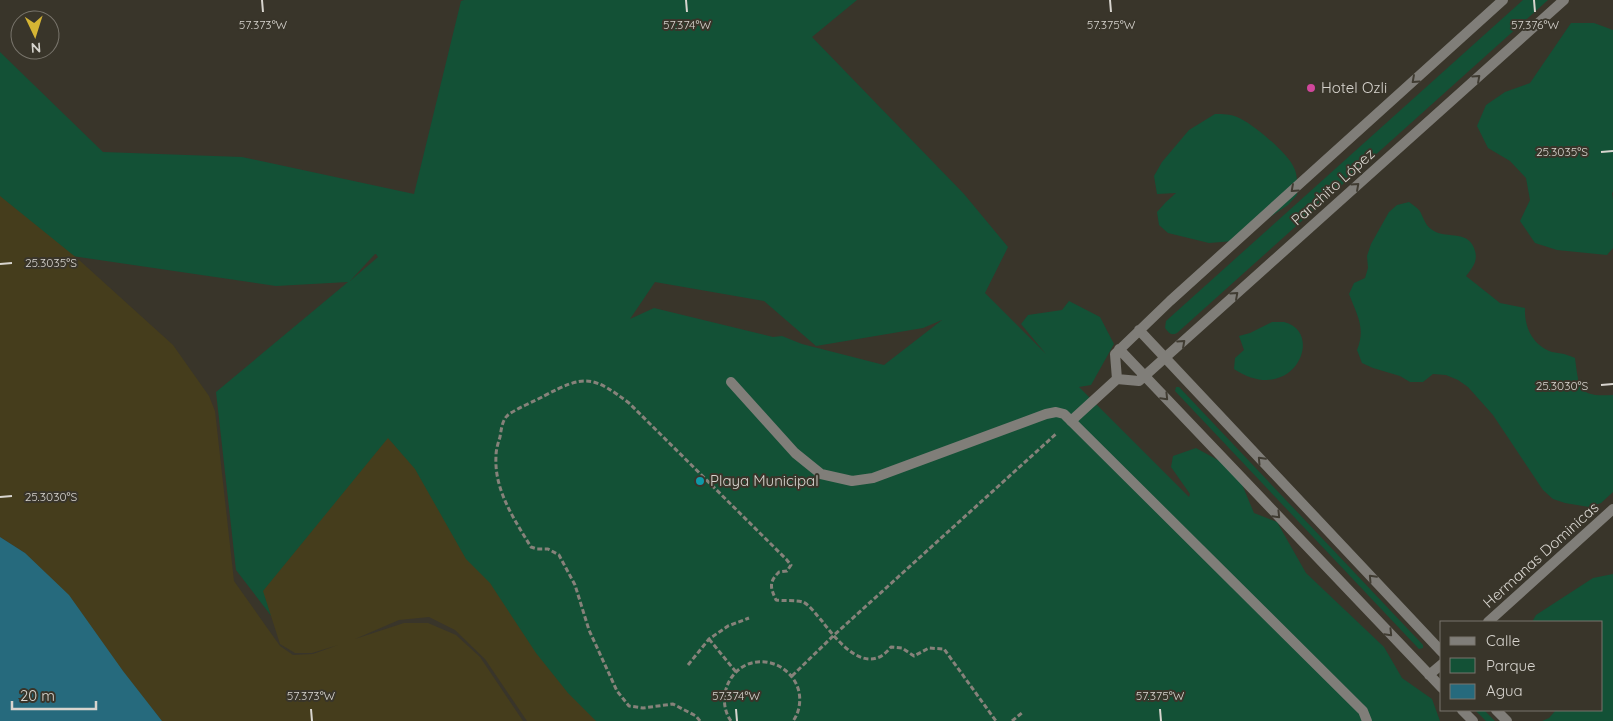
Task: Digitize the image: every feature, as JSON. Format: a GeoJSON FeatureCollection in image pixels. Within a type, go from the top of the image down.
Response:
{"type":"FeatureCollection","features":[{"type":"Feature","properties":{"kind":"street","name":"Panchito López"},"geometry":{"type":"LineString","coordinates":[[1120,349],[1503,0]]}},
{"type":"Feature","properties":{"kind":"street","name":"Panchito López"},"geometry":{"type":"LineString","coordinates":[[1145,376],[1564,0]]}},
{"type":"Feature","properties":{"kind":"street"},"geometry":{"type":"LineString","coordinates":[[1139,330],[1440,650]]}},
{"type":"Feature","properties":{"kind":"street"},"geometry":{"type":"LineString","coordinates":[[1117,379],[1115,354],[1120,349],[1440,686]]}},
{"type":"Feature","properties":{"kind":"street"},"geometry":{"type":"LineString","coordinates":[[1071,421],[1117,379],[1140,381],[1145,376]]}},
{"type":"Feature","properties":{"kind":"street"},"geometry":{"type":"LineString","coordinates":[[731,382],[794,453],[822,474],[852,481],[874,478],[1046,414],[1056,412],[1064,414],[1363,711],[1367,721]]}},
{"type":"Feature","properties":{"kind":"street","name":"Hermanas Dominicas"},"geometry":{"type":"LineString","coordinates":[[1489,621],[1613,509]]}},
{"type":"Feature","properties":{"kind":"street"},"geometry":{"type":"LineString","coordinates":[[1429,675],[1440,666]]}},
{"type":"Feature","properties":{"kind":"street"},"geometry":{"type":"LineString","coordinates":[[1463,711],[1473,721]]}},
{"type":"Feature","properties":{"kind":"street"},"geometry":{"type":"LineString","coordinates":[[1497,711],[1507,721]]}},
{"type":"Feature","properties":{"kind":"path"},"geometry":{"type":"LineString","coordinates":[[700,721],[696,716],[672,704],[643,708],[629,706],[617,691],[589,630],[575,585],[559,555],[548,549],[531,547],[505,502],[498,478],[496,456],[502,427],[507,416],[575,381],[596,381],[629,403],[791,565],[787,571],[779,572],[773,578],[771,589],[776,600],[804,602],[833,636],[862,659],[872,659],[885,654],[891,647],[902,648],[914,656],[929,648],[944,649],[996,721]]}},
{"type":"Feature","properties":{"kind":"path"},"geometry":{"type":"LineString","coordinates":[[792,676],[833,636],[1071,421]]}},
{"type":"Feature","properties":{"kind":"path"},"geometry":{"type":"LineString","coordinates":[[688,665],[709,639],[728,626],[749,618]]}},
{"type":"Feature","properties":{"kind":"path"},"geometry":{"type":"LineString","coordinates":[[709,639],[736,672]]}},
{"type":"Feature","properties":{"kind":"path"},"geometry":{"type":"LineString","coordinates":[[731,721],[724,699],[730,680],[744,666],[754,662],[765,662],[780,666],[792,676],[798,685],[800,696],[799,708],[793,721]]}},
{"type":"Feature","properties":{"kind":"path"},"geometry":{"type":"LineString","coordinates":[[1012,721],[1023,712]]}},
{"type":"Feature","properties":{"kind":"green space","name":"Playa Municipal"},"geometry":{"type":"Polygon","coordinates":[[[857,0],[812,37],[964,194],[1008,247],[985,293],[1046,354],[1021,324],[1028,315],[1062,310],[1069,301],[1100,317],[1114,344],[1091,385],[1079,387],[1189,497],[1190,494],[1171,467],[1173,456],[1196,448],[1236,470],[1254,513],[1277,522],[1306,573],[1384,647],[1402,678],[1432,699],[1440,721],[538,721],[507,673],[431,603],[282,630],[236,570],[216,392],[348,282],[276,286],[72,256],[0,199],[0,52],[103,152],[242,157],[414,194],[461,1],[857,0]],[[375,254],[350,281],[378,257],[375,254]],[[655,282],[630,319],[654,308],[773,337],[782,336],[802,344],[884,365],[942,320],[923,328],[816,346],[764,301],[655,282]]]}},
{"type":"Feature","properties":{"kind":"green space"},"geometry":{"type":"Polygon","coordinates":[[[1523,0],[1548,0],[1177,333],[1172,334],[1165,328],[1166,321],[1523,0]]]}},
{"type":"Feature","properties":{"kind":"green space"},"geometry":{"type":"Polygon","coordinates":[[[1571,23],[1594,23],[1613,30],[1613,248],[1607,255],[1557,250],[1535,243],[1520,221],[1530,200],[1526,178],[1510,161],[1488,148],[1477,126],[1486,105],[1505,92],[1530,83],[1571,23]]]}},
{"type":"Feature","properties":{"kind":"green space"},"geometry":{"type":"Polygon","coordinates":[[[1215,114],[1232,115],[1243,120],[1277,147],[1291,162],[1295,171],[1297,195],[1288,205],[1234,241],[1209,243],[1168,233],[1159,225],[1157,212],[1176,193],[1157,194],[1154,176],[1162,162],[1189,130],[1215,114]]]}},
{"type":"Feature","properties":{"kind":"green space"},"geometry":{"type":"Polygon","coordinates":[[[1409,202],[1419,210],[1431,229],[1442,234],[1461,237],[1471,242],[1476,260],[1466,276],[1500,303],[1525,308],[1526,322],[1531,335],[1545,349],[1575,358],[1580,384],[1587,393],[1593,395],[1613,395],[1613,492],[1601,503],[1589,507],[1553,499],[1543,490],[1493,415],[1468,387],[1458,380],[1446,375],[1433,374],[1423,382],[1410,382],[1400,376],[1362,363],[1357,350],[1360,342],[1361,328],[1349,294],[1354,283],[1365,278],[1368,268],[1367,256],[1371,244],[1389,212],[1397,205],[1409,202]]]}},
{"type":"Feature","properties":{"kind":"green space"},"geometry":{"type":"Polygon","coordinates":[[[1272,322],[1284,322],[1296,328],[1302,339],[1302,352],[1297,364],[1287,374],[1273,380],[1255,379],[1234,369],[1235,358],[1244,350],[1239,336],[1250,333],[1272,322]]]}},
{"type":"Feature","properties":{"kind":"green space"},"geometry":{"type":"Polygon","coordinates":[[[1176,387],[1179,387],[1423,645],[1423,648],[1419,649],[1175,391],[1176,387]]]}},
{"type":"Feature","properties":{"kind":"green space"},"geometry":{"type":"Polygon","coordinates":[[[1613,574],[1613,721],[1542,721],[1549,718],[1555,711],[1603,711],[1603,621],[1533,621],[1536,615],[1593,578],[1613,574]]]}},
{"type":"Feature","properties":{"kind":"green space"},"geometry":{"type":"Polygon","coordinates":[[[1476,711],[1485,711],[1495,721],[1486,721],[1476,711]]]}},
{"type":"Feature","properties":{"kind":"sand"},"geometry":{"type":"Polygon","coordinates":[[[0,196],[78,259],[173,345],[209,396],[215,411],[234,581],[280,646],[293,655],[313,654],[338,645],[312,653],[295,653],[280,644],[263,591],[388,438],[415,469],[466,559],[490,583],[536,653],[568,693],[596,721],[527,721],[485,659],[455,630],[429,617],[399,620],[355,639],[404,623],[428,623],[456,635],[480,657],[523,721],[162,721],[25,553],[0,537],[0,196]]]}},
{"type":"Feature","properties":{"kind":"water"},"geometry":{"type":"Polygon","coordinates":[[[0,537],[25,553],[69,595],[123,671],[162,721],[0,721],[0,537]]]}},
{"type":"Feature","properties":{"kind":"place","name":"Hotel Ozli"},"geometry":{"type":"Point","coordinates":[1311,88]}},
{"type":"Feature","properties":{"kind":"place","name":"Playa Municipal"},"geometry":{"type":"Point","coordinates":[700,481]}}]}
